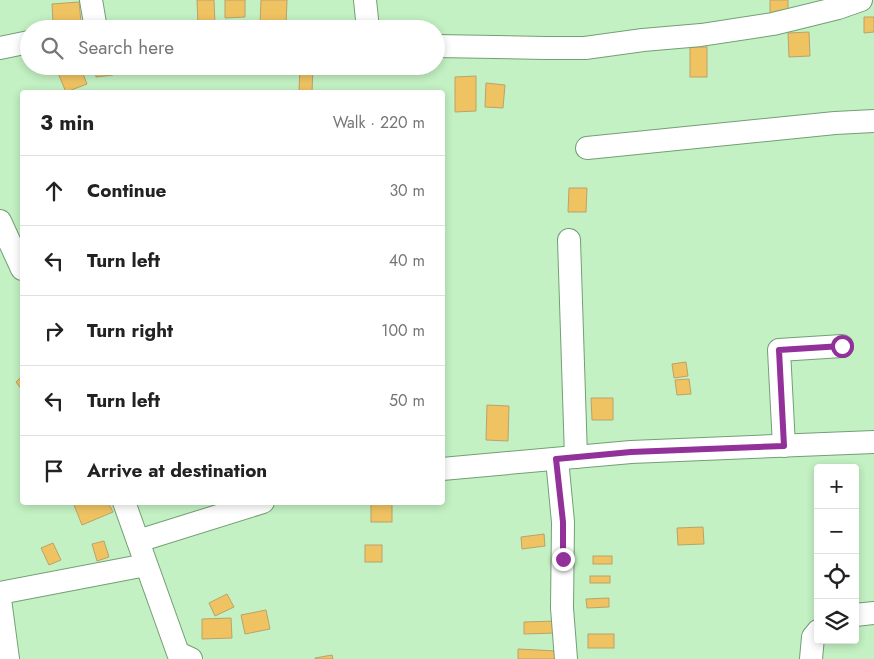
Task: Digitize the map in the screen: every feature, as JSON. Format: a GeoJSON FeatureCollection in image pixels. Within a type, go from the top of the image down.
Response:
{"type":"FeatureCollection","features":[{"type":"Feature","properties":{"kind":"street"},"geometry":{"type":"LineString","coordinates":[[91,0],[94,20]]}},
{"type":"Feature","properties":{"kind":"street"},"geometry":{"type":"LineString","coordinates":[[365,0],[367,20]]}},
{"type":"Feature","properties":{"kind":"street"},"geometry":{"type":"LineString","coordinates":[[445,46],[585,48],[701,35],[773,24],[838,8],[861,0]]}},
{"type":"Feature","properties":{"kind":"street"},"geometry":{"type":"LineString","coordinates":[[0,48],[20,44]]}},
{"type":"Feature","properties":{"kind":"street"},"geometry":{"type":"LineString","coordinates":[[587,148],[835,122],[874,121]]}},
{"type":"Feature","properties":{"kind":"street"},"geometry":{"type":"LineString","coordinates":[[0,221],[20,265]]}},
{"type":"Feature","properties":{"kind":"street"},"geometry":{"type":"LineString","coordinates":[[566,659],[562,608],[569,240]]}},
{"type":"Feature","properties":{"kind":"street"},"geometry":{"type":"LineString","coordinates":[[784,446],[779,350],[842,346]]}},
{"type":"Feature","properties":{"kind":"street"},"geometry":{"type":"LineString","coordinates":[[445,469],[631,452],[874,442]]}},
{"type":"Feature","properties":{"kind":"street"},"geometry":{"type":"LineString","coordinates":[[125,505],[178,652],[191,659]]}},
{"type":"Feature","properties":{"kind":"street"},"geometry":{"type":"LineString","coordinates":[[138,541],[253,505]]}},
{"type":"Feature","properties":{"kind":"street"},"geometry":{"type":"LineString","coordinates":[[0,592],[146,565]]}},
{"type":"Feature","properties":{"kind":"street"},"geometry":{"type":"LineString","coordinates":[[0,599],[8,659]]}},
{"type":"Feature","properties":{"kind":"street"},"geometry":{"type":"LineString","coordinates":[[859,615],[874,613]]}},
{"type":"Feature","properties":{"kind":"street"},"geometry":{"type":"LineString","coordinates":[[811,659],[814,637]]}},
{"type":"Feature","properties":{"kind":"building"},"geometry":{"type":"Polygon","coordinates":[[[197,0],[214,0],[215,20],[198,20],[197,0]]]}},
{"type":"Feature","properties":{"kind":"building"},"geometry":{"type":"Polygon","coordinates":[[[225,0],[245,0],[245,17],[225,18],[225,0]]]}},
{"type":"Feature","properties":{"kind":"building"},"geometry":{"type":"Polygon","coordinates":[[[261,0],[287,0],[286,20],[260,20],[261,0]]]}},
{"type":"Feature","properties":{"kind":"building"},"geometry":{"type":"Polygon","coordinates":[[[770,0],[788,0],[788,15],[770,14],[770,0]]]}},
{"type":"Feature","properties":{"kind":"building"},"geometry":{"type":"Polygon","coordinates":[[[79,2],[81,20],[53,20],[52,4],[79,2]]]}},
{"type":"Feature","properties":{"kind":"building"},"geometry":{"type":"Polygon","coordinates":[[[864,17],[874,17],[874,32],[864,33],[864,17]]]}},
{"type":"Feature","properties":{"kind":"building"},"geometry":{"type":"Polygon","coordinates":[[[809,32],[810,56],[789,57],[788,33],[809,32]]]}},
{"type":"Feature","properties":{"kind":"building"},"geometry":{"type":"Polygon","coordinates":[[[690,47],[707,47],[707,77],[690,77],[690,47]]]}},
{"type":"Feature","properties":{"kind":"building"},"geometry":{"type":"Polygon","coordinates":[[[59,75],[84,75],[87,84],[71,90],[65,90],[59,75]]]}},
{"type":"Feature","properties":{"kind":"building"},"geometry":{"type":"Polygon","coordinates":[[[96,75],[113,75],[96,77],[96,75]]]}},
{"type":"Feature","properties":{"kind":"building"},"geometry":{"type":"Polygon","coordinates":[[[300,75],[313,75],[312,90],[299,90],[300,75]]]}},
{"type":"Feature","properties":{"kind":"building"},"geometry":{"type":"Polygon","coordinates":[[[476,76],[476,111],[455,112],[455,77],[476,76]]]}},
{"type":"Feature","properties":{"kind":"building"},"geometry":{"type":"Polygon","coordinates":[[[486,83],[505,85],[503,108],[485,107],[486,83]]]}},
{"type":"Feature","properties":{"kind":"building"},"geometry":{"type":"Polygon","coordinates":[[[569,188],[587,188],[586,212],[568,212],[569,188]]]}},
{"type":"Feature","properties":{"kind":"building"},"geometry":{"type":"Polygon","coordinates":[[[686,362],[688,376],[674,378],[672,364],[686,362]]]}},
{"type":"Feature","properties":{"kind":"building"},"geometry":{"type":"Polygon","coordinates":[[[20,378],[20,387],[16,382],[20,378]]]}},
{"type":"Feature","properties":{"kind":"building"},"geometry":{"type":"Polygon","coordinates":[[[689,379],[691,394],[677,395],[675,380],[689,379]]]}},
{"type":"Feature","properties":{"kind":"building"},"geometry":{"type":"Polygon","coordinates":[[[591,398],[613,398],[613,420],[592,420],[591,398]]]}},
{"type":"Feature","properties":{"kind":"building"},"geometry":{"type":"Polygon","coordinates":[[[487,405],[509,406],[508,441],[486,440],[487,405]]]}},
{"type":"Feature","properties":{"kind":"building"},"geometry":{"type":"Polygon","coordinates":[[[74,505],[110,505],[113,512],[82,525],[74,505]]]}},
{"type":"Feature","properties":{"kind":"building"},"geometry":{"type":"Polygon","coordinates":[[[371,505],[392,505],[392,522],[371,522],[371,505]]]}},
{"type":"Feature","properties":{"kind":"building"},"geometry":{"type":"Polygon","coordinates":[[[703,527],[704,544],[678,545],[677,528],[703,527]]]}},
{"type":"Feature","properties":{"kind":"building"},"geometry":{"type":"Polygon","coordinates":[[[544,534],[545,546],[522,549],[521,537],[544,534]]]}},
{"type":"Feature","properties":{"kind":"building"},"geometry":{"type":"Polygon","coordinates":[[[104,541],[109,557],[97,561],[92,544],[104,541]]]}},
{"type":"Feature","properties":{"kind":"building"},"geometry":{"type":"Polygon","coordinates":[[[53,543],[61,560],[49,565],[41,548],[53,543]]]}},
{"type":"Feature","properties":{"kind":"building"},"geometry":{"type":"Polygon","coordinates":[[[365,545],[382,545],[382,562],[365,562],[365,545]]]}},
{"type":"Feature","properties":{"kind":"building"},"geometry":{"type":"Polygon","coordinates":[[[593,556],[612,556],[612,564],[593,564],[593,556]]]}},
{"type":"Feature","properties":{"kind":"building"},"geometry":{"type":"Polygon","coordinates":[[[590,576],[610,576],[610,583],[590,583],[590,576]]]}},
{"type":"Feature","properties":{"kind":"building"},"geometry":{"type":"Polygon","coordinates":[[[227,594],[234,607],[215,616],[209,603],[227,594]]]}},
{"type":"Feature","properties":{"kind":"building"},"geometry":{"type":"Polygon","coordinates":[[[609,598],[609,607],[587,608],[586,599],[609,598]]]}},
{"type":"Feature","properties":{"kind":"building"},"geometry":{"type":"Polygon","coordinates":[[[266,610],[270,629],[245,634],[241,615],[266,610]]]}},
{"type":"Feature","properties":{"kind":"building"},"geometry":{"type":"Polygon","coordinates":[[[231,618],[232,638],[202,639],[202,619],[231,618]]]}},
{"type":"Feature","properties":{"kind":"building"},"geometry":{"type":"Polygon","coordinates":[[[556,621],[556,633],[524,634],[524,622],[556,621]]]}},
{"type":"Feature","properties":{"kind":"building"},"geometry":{"type":"Polygon","coordinates":[[[588,634],[614,634],[614,648],[588,648],[588,634]]]}},
{"type":"Feature","properties":{"kind":"building"},"geometry":{"type":"Polygon","coordinates":[[[518,649],[557,651],[556,659],[518,659],[518,649]]]}},
{"type":"Feature","properties":{"kind":"building"},"geometry":{"type":"Polygon","coordinates":[[[332,655],[333,659],[315,659],[315,658],[332,655]]]}},
{"type":"Feature","properties":{"kind":"route"},"geometry":{"type":"LineString","coordinates":[[563,559],[563,522],[556,459],[631,452],[784,446],[779,350],[842,346]]}}]}
